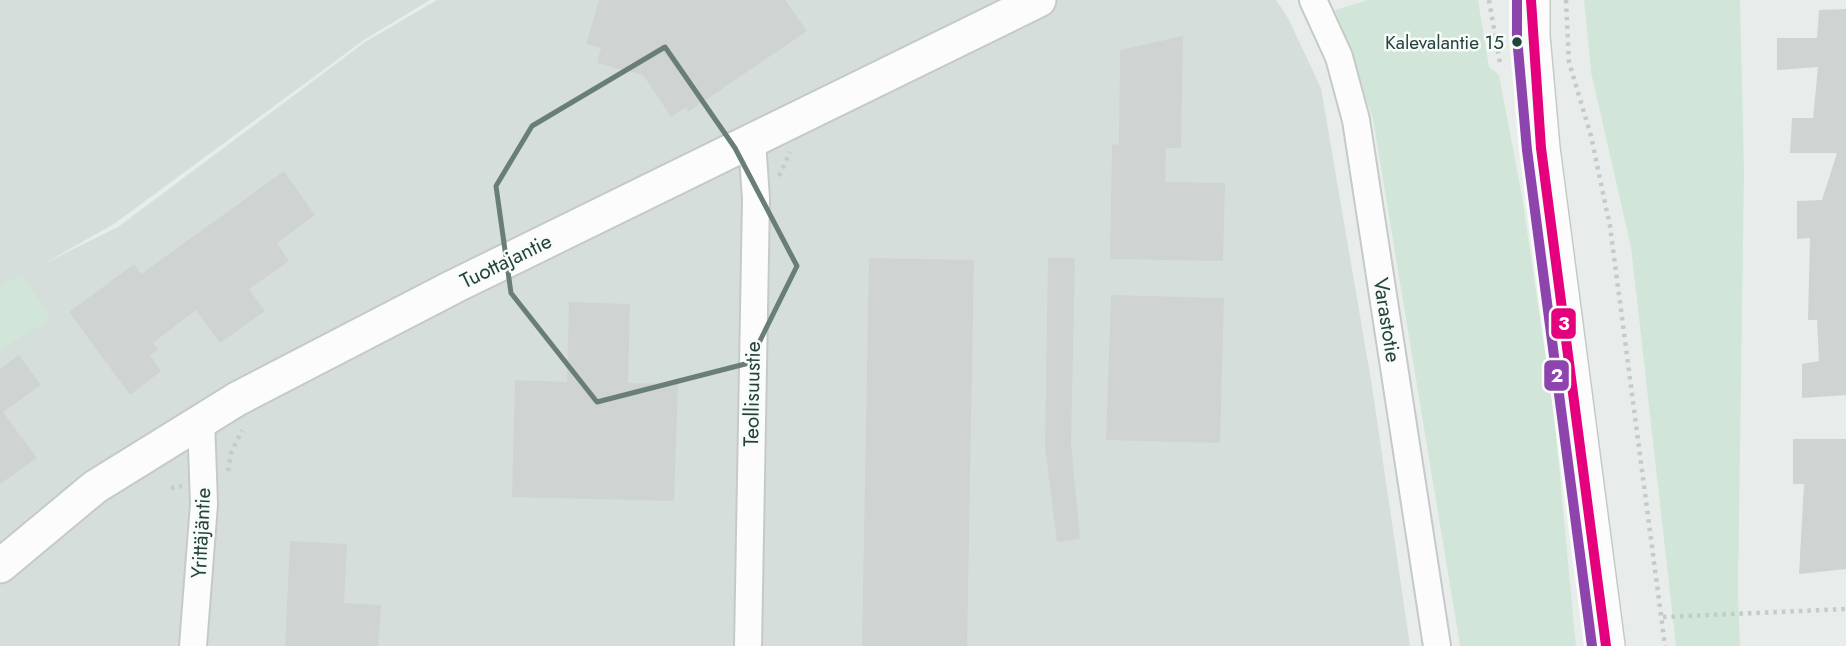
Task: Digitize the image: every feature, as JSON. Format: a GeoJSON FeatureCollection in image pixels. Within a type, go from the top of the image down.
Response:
{"type":"FeatureCollection","features":[{"type":"Feature","properties":{"kind":"main road"},"geometry":{"type":"LineString","coordinates":[[1520,0],[1531,36]]}},
{"type":"Feature","properties":{"kind":"main road"},"geometry":{"type":"LineString","coordinates":[[1531,0],[1531,36],[1541,148],[1606,646]]}},
{"type":"Feature","properties":{"kind":"street","name":"Tuottajantie"},"geometry":{"type":"LineString","coordinates":[[0,565],[95,487],[201,419],[453,287],[1039,0]]}},
{"type":"Feature","properties":{"kind":"street","name":"Varastotie"},"geometry":{"type":"LineString","coordinates":[[1314,0],[1339,57],[1356,120],[1437,646]]}},
{"type":"Feature","properties":{"kind":"street","name":"Teollisuustie"},"geometry":{"type":"LineString","coordinates":[[748,646],[756,200],[752,141]]}},
{"type":"Feature","properties":{"kind":"street","name":"Yrittäjäntie"},"geometry":{"type":"LineString","coordinates":[[192,646],[204,504],[201,419]]}},
{"type":"Feature","properties":{"kind":"path"},"geometry":{"type":"LineString","coordinates":[[1489,0],[1500,63]]}},
{"type":"Feature","properties":{"kind":"path"},"geometry":{"type":"LineString","coordinates":[[1566,0],[1569,61],[1591,136],[1610,226],[1665,646]]}},
{"type":"Feature","properties":{"kind":"path"},"geometry":{"type":"LineString","coordinates":[[1663,617],[1846,609]]}},
{"type":"Feature","properties":{"kind":"highlighted area"},"geometry":{"type":"Polygon","coordinates":[[[665,47],[735,148],[797,266],[749,363],[597,402],[511,293],[496,186],[532,126],[665,47]]]}},
{"type":"Feature","properties":{"kind":"shaded area"},"geometry":{"type":"Polygon","coordinates":[[[0,0],[430,0],[364,40],[114,224],[45,263],[118,227],[365,42],[437,0],[1276,0],[1288,18],[1321,88],[1372,386],[1410,646],[0,646],[0,0]]]}},
{"type":"Feature","properties":{"kind":"green space"},"geometry":{"type":"Polygon","coordinates":[[[1368,0],[1478,0],[1489,67],[1499,75],[1522,196],[1554,414],[1576,646],[1460,646],[1373,119],[1335,10],[1368,0]]]}},
{"type":"Feature","properties":{"kind":"green space"},"geometry":{"type":"Polygon","coordinates":[[[1584,0],[1740,0],[1744,171],[1738,592],[1740,646],[1676,646],[1631,247],[1591,72],[1584,0]]]}},
{"type":"Feature","properties":{"kind":"green space"},"geometry":{"type":"Polygon","coordinates":[[[23,274],[50,319],[0,350],[0,286],[23,274]]]}},
{"type":"Feature","properties":{"kind":"building"},"geometry":{"type":"Polygon","coordinates":[[[599,0],[785,0],[807,31],[688,112],[686,107],[671,117],[643,75],[597,63],[601,48],[586,44],[599,0]]]}},
{"type":"Feature","properties":{"kind":"building"},"geometry":{"type":"Polygon","coordinates":[[[1846,9],[1846,395],[1802,398],[1802,364],[1819,361],[1817,320],[1808,320],[1810,238],[1797,239],[1797,201],[1822,200],[1837,153],[1790,153],[1792,118],[1813,118],[1818,67],[1777,70],[1777,38],[1817,38],[1819,10],[1846,9]]]}},
{"type":"Feature","properties":{"kind":"building"},"geometry":{"type":"Polygon","coordinates":[[[1183,36],[1181,148],[1166,148],[1165,182],[1225,183],[1223,261],[1110,259],[1112,144],[1119,145],[1120,50],[1183,36]]]}},
{"type":"Feature","properties":{"kind":"building"},"geometry":{"type":"Polygon","coordinates":[[[284,171],[315,215],[277,243],[289,261],[249,289],[265,311],[220,343],[196,310],[153,343],[158,350],[150,355],[161,371],[130,395],[69,312],[134,264],[141,274],[284,171]]]}},
{"type":"Feature","properties":{"kind":"building"},"geometry":{"type":"Polygon","coordinates":[[[869,258],[974,260],[967,646],[862,646],[869,258]]]}},
{"type":"Feature","properties":{"kind":"building"},"geometry":{"type":"Polygon","coordinates":[[[1048,258],[1075,258],[1071,443],[1080,539],[1057,542],[1045,446],[1048,258]]]}},
{"type":"Feature","properties":{"kind":"building"},"geometry":{"type":"Polygon","coordinates":[[[1111,295],[1224,298],[1220,443],[1106,440],[1111,295]]]}},
{"type":"Feature","properties":{"kind":"building"},"geometry":{"type":"Polygon","coordinates":[[[569,302],[630,304],[628,383],[678,384],[674,501],[512,497],[515,380],[567,382],[569,302]]]}},
{"type":"Feature","properties":{"kind":"building"},"geometry":{"type":"Polygon","coordinates":[[[19,355],[41,385],[3,412],[37,458],[0,484],[0,369],[19,355]]]}},
{"type":"Feature","properties":{"kind":"building"},"geometry":{"type":"Polygon","coordinates":[[[1793,439],[1846,439],[1846,569],[1799,574],[1804,484],[1793,484],[1793,439]]]}},
{"type":"Feature","properties":{"kind":"building"},"geometry":{"type":"Polygon","coordinates":[[[290,541],[347,544],[344,603],[381,605],[378,646],[285,646],[290,541]]]}},
{"type":"Feature","properties":{"kind":"transit line","name":"2"},"geometry":{"type":"LineString","coordinates":[[1517,0],[1517,37],[1527,150],[1592,646]]}},
{"type":"Feature","properties":{"kind":"transit line","name":"3"},"geometry":{"type":"LineString","coordinates":[[1531,0],[1541,148],[1606,646]]}},
{"type":"Feature","properties":{"kind":"place","name":"Kalevalantie 15"},"geometry":{"type":"Point","coordinates":[1517,42]}}]}
